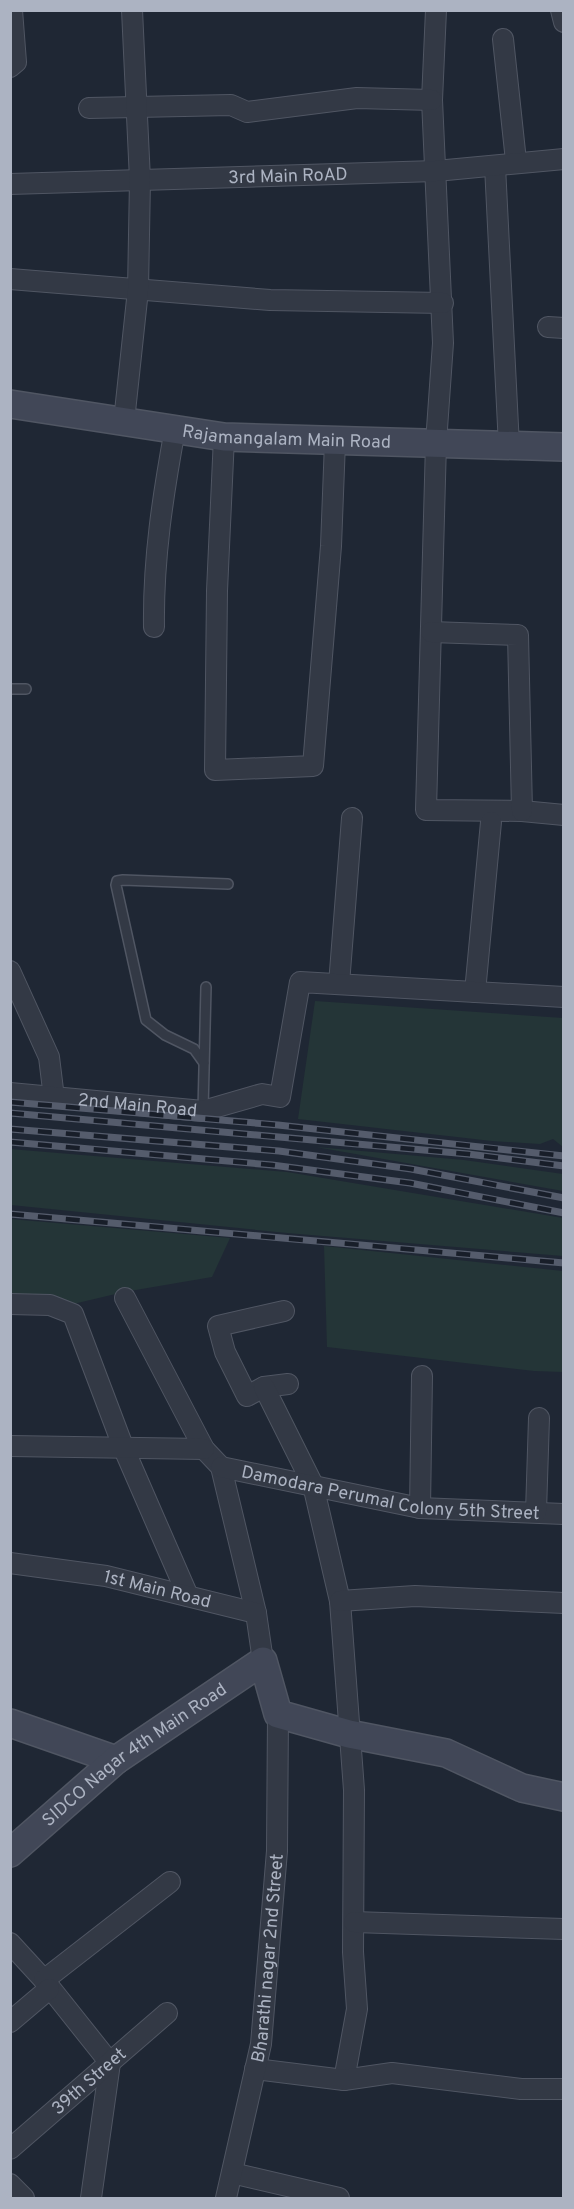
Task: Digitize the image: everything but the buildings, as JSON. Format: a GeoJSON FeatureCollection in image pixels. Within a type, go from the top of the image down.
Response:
{"type":"FeatureCollection","features":[{"type":"Feature","properties":{"kind":"street"},"geometry":{"type":"LineString","coordinates":[[10,67],[16,62],[17,50],[12,10]]}},
{"type":"Feature","properties":{"kind":"street"},"geometry":{"type":"LineString","coordinates":[[124,422],[138,291],[140,180],[132,10]]}},
{"type":"Feature","properties":{"kind":"street"},"geometry":{"type":"LineString","coordinates":[[436,10],[432,100],[443,303],[443,343],[436,443],[426,810],[564,814]]}},
{"type":"Feature","properties":{"kind":"street"},"geometry":{"type":"LineString","coordinates":[[561,10],[564,22]]}},
{"type":"Feature","properties":{"kind":"street"},"geometry":{"type":"LineString","coordinates":[[503,39],[516,161]]}},
{"type":"Feature","properties":{"kind":"street"},"geometry":{"type":"LineString","coordinates":[[88,108],[231,105],[247,112],[357,98],[432,100]]}},
{"type":"Feature","properties":{"kind":"street","name":"3rd Main RoAD"},"geometry":{"type":"LineString","coordinates":[[10,184],[436,171],[495,166],[516,161],[564,159]]}},
{"type":"Feature","properties":{"kind":"street"},"geometry":{"type":"LineString","coordinates":[[495,166],[509,446]]}},
{"type":"Feature","properties":{"kind":"street"},"geometry":{"type":"LineString","coordinates":[[10,279],[270,300],[443,303]]}},
{"type":"Feature","properties":{"kind":"street","name":"Rajamangalam Main Road"},"geometry":{"type":"LineString","coordinates":[[10,404],[224,437],[564,447]]}},
{"type":"Feature","properties":{"kind":"street"},"geometry":{"type":"LineString","coordinates":[[154,627],[153,587],[158,523],[175,429]]}},
{"type":"Feature","properties":{"kind":"street"},"geometry":{"type":"LineString","coordinates":[[224,437],[217,591],[215,770],[313,766],[332,546],[335,442]]}},
{"type":"Feature","properties":{"kind":"street"},"geometry":{"type":"LineString","coordinates":[[431,632],[518,635],[522,811]]}},
{"type":"Feature","properties":{"kind":"street"},"geometry":{"type":"LineString","coordinates":[[352,818],[339,984],[564,997]]}},
{"type":"Feature","properties":{"kind":"street"},"geometry":{"type":"LineString","coordinates":[[475,992],[491,822]]}},
{"type":"Feature","properties":{"kind":"street"},"geometry":{"type":"LineString","coordinates":[[10,971],[49,1057],[54,1098]]}},
{"type":"Feature","properties":{"kind":"street","name":"2nd Main Road"},"geometry":{"type":"LineString","coordinates":[[10,1093],[203,1112],[262,1094],[280,1097],[300,982],[339,984]]}},
{"type":"Feature","properties":{"kind":"street"},"geometry":{"type":"LineString","coordinates":[[125,1298],[204,1449],[220,1467],[256,1613],[263,1661],[278,1714],[349,1734],[446,1753],[522,1788],[564,1797]]}},
{"type":"Feature","properties":{"kind":"street"},"geometry":{"type":"LineString","coordinates":[[10,1304],[50,1305],[73,1314],[124,1449],[188,1596]]}},
{"type":"Feature","properties":{"kind":"street"},"geometry":{"type":"LineString","coordinates":[[284,1311],[218,1326],[225,1352],[247,1396],[264,1387],[288,1384]]}},
{"type":"Feature","properties":{"kind":"street"},"geometry":{"type":"LineString","coordinates":[[420,1508],[422,1376]]}},
{"type":"Feature","properties":{"kind":"street"},"geometry":{"type":"LineString","coordinates":[[264,1387],[313,1485],[340,1601],[354,1790],[353,1952],[357,2009],[344,2080]]}},
{"type":"Feature","properties":{"kind":"street"},"geometry":{"type":"LineString","coordinates":[[536,1512],[539,1418]]}},
{"type":"Feature","properties":{"kind":"street"},"geometry":{"type":"LineString","coordinates":[[10,1446],[204,1449]]}},
{"type":"Feature","properties":{"kind":"street","name":"Damodara Perumal Colony 5th Street"},"geometry":{"type":"LineString","coordinates":[[220,1467],[420,1508],[564,1514]]}},
{"type":"Feature","properties":{"kind":"street","name":"1st Main Road"},"geometry":{"type":"LineString","coordinates":[[10,1563],[106,1576],[256,1613]]}},
{"type":"Feature","properties":{"kind":"street"},"geometry":{"type":"LineString","coordinates":[[340,1601],[415,1596],[564,1603]]}},
{"type":"Feature","properties":{"kind":"street","name":"SIDCO Nagar 4th Main Road"},"geometry":{"type":"LineString","coordinates":[[10,1853],[116,1760],[263,1661]]}},
{"type":"Feature","properties":{"kind":"street","name":"Bharathi nagar 2nd Street"},"geometry":{"type":"LineString","coordinates":[[226,2199],[261,2044],[277,1851],[278,1714]]}},
{"type":"Feature","properties":{"kind":"street"},"geometry":{"type":"LineString","coordinates":[[12,1725],[116,1760]]}},
{"type":"Feature","properties":{"kind":"street"},"geometry":{"type":"LineString","coordinates":[[10,2022],[46,1985],[170,1882]]}},
{"type":"Feature","properties":{"kind":"street"},"geometry":{"type":"LineString","coordinates":[[354,1922],[564,1929]]}},
{"type":"Feature","properties":{"kind":"street"},"geometry":{"type":"LineString","coordinates":[[10,1943],[110,2063],[91,2199]]}},
{"type":"Feature","properties":{"kind":"street","name":"39th Street"},"geometry":{"type":"LineString","coordinates":[[10,2149],[166,2013]]}},
{"type":"Feature","properties":{"kind":"street"},"geometry":{"type":"LineString","coordinates":[[255,2069],[344,2080],[392,2073],[521,2089],[564,2089]]}},
{"type":"Feature","properties":{"kind":"street"},"geometry":{"type":"LineString","coordinates":[[232,2173],[339,2199]]}},
{"type":"Feature","properties":{"kind":"street"},"geometry":{"type":"LineString","coordinates":[[10,2184],[24,2199]]}},
{"type":"Feature","properties":{"kind":"lane"},"geometry":{"type":"LineString","coordinates":[[10,689],[26,689]]}},
{"type":"Feature","properties":{"kind":"lane"},"geometry":{"type":"LineString","coordinates":[[204,1063],[194,1049],[165,1035],[146,1020],[116,885],[117,881],[123,880],[228,884]]}},
{"type":"Feature","properties":{"kind":"lane"},"geometry":{"type":"LineString","coordinates":[[203,1112],[206,987]]}},
{"type":"Feature","properties":{"kind":"shaded area"},"geometry":{"type":"Polygon","coordinates":[[[315,1001],[563,1018],[563,1147],[553,1139],[540,1144],[492,1141],[298,1119],[315,1001]]]}},
{"type":"Feature","properties":{"kind":"shaded area"},"geometry":{"type":"Polygon","coordinates":[[[316,1147],[464,1160],[563,1174],[563,1191],[316,1147]]]}},
{"type":"Feature","properties":{"kind":"shaded area"},"geometry":{"type":"Polygon","coordinates":[[[10,1149],[287,1172],[563,1218],[563,1256],[287,1233],[11,1205],[10,1149]]]}},
{"type":"Feature","properties":{"kind":"shaded area"},"geometry":{"type":"Polygon","coordinates":[[[10,1219],[230,1238],[212,1277],[124,1292],[69,1305],[11,1301],[10,1219]]]}},
{"type":"Feature","properties":{"kind":"shaded area"},"geometry":{"type":"Polygon","coordinates":[[[324,1246],[563,1271],[563,1372],[534,1371],[327,1347],[324,1246]]]}},
{"type":"Feature","properties":{"kind":"railway"},"geometry":{"type":"LineString","coordinates":[[10,1102],[278,1125],[564,1156]]}},
{"type":"Feature","properties":{"kind":"railway"},"geometry":{"type":"LineString","coordinates":[[10,1113],[468,1154],[564,1166]]}},
{"type":"Feature","properties":{"kind":"railway"},"geometry":{"type":"LineString","coordinates":[[10,1129],[279,1151],[411,1169],[564,1198]]}},
{"type":"Feature","properties":{"kind":"railway"},"geometry":{"type":"LineString","coordinates":[[10,1142],[272,1165],[410,1183],[564,1213]]}},
{"type":"Feature","properties":{"kind":"railway"},"geometry":{"type":"LineString","coordinates":[[10,1214],[564,1263]]}}]}
